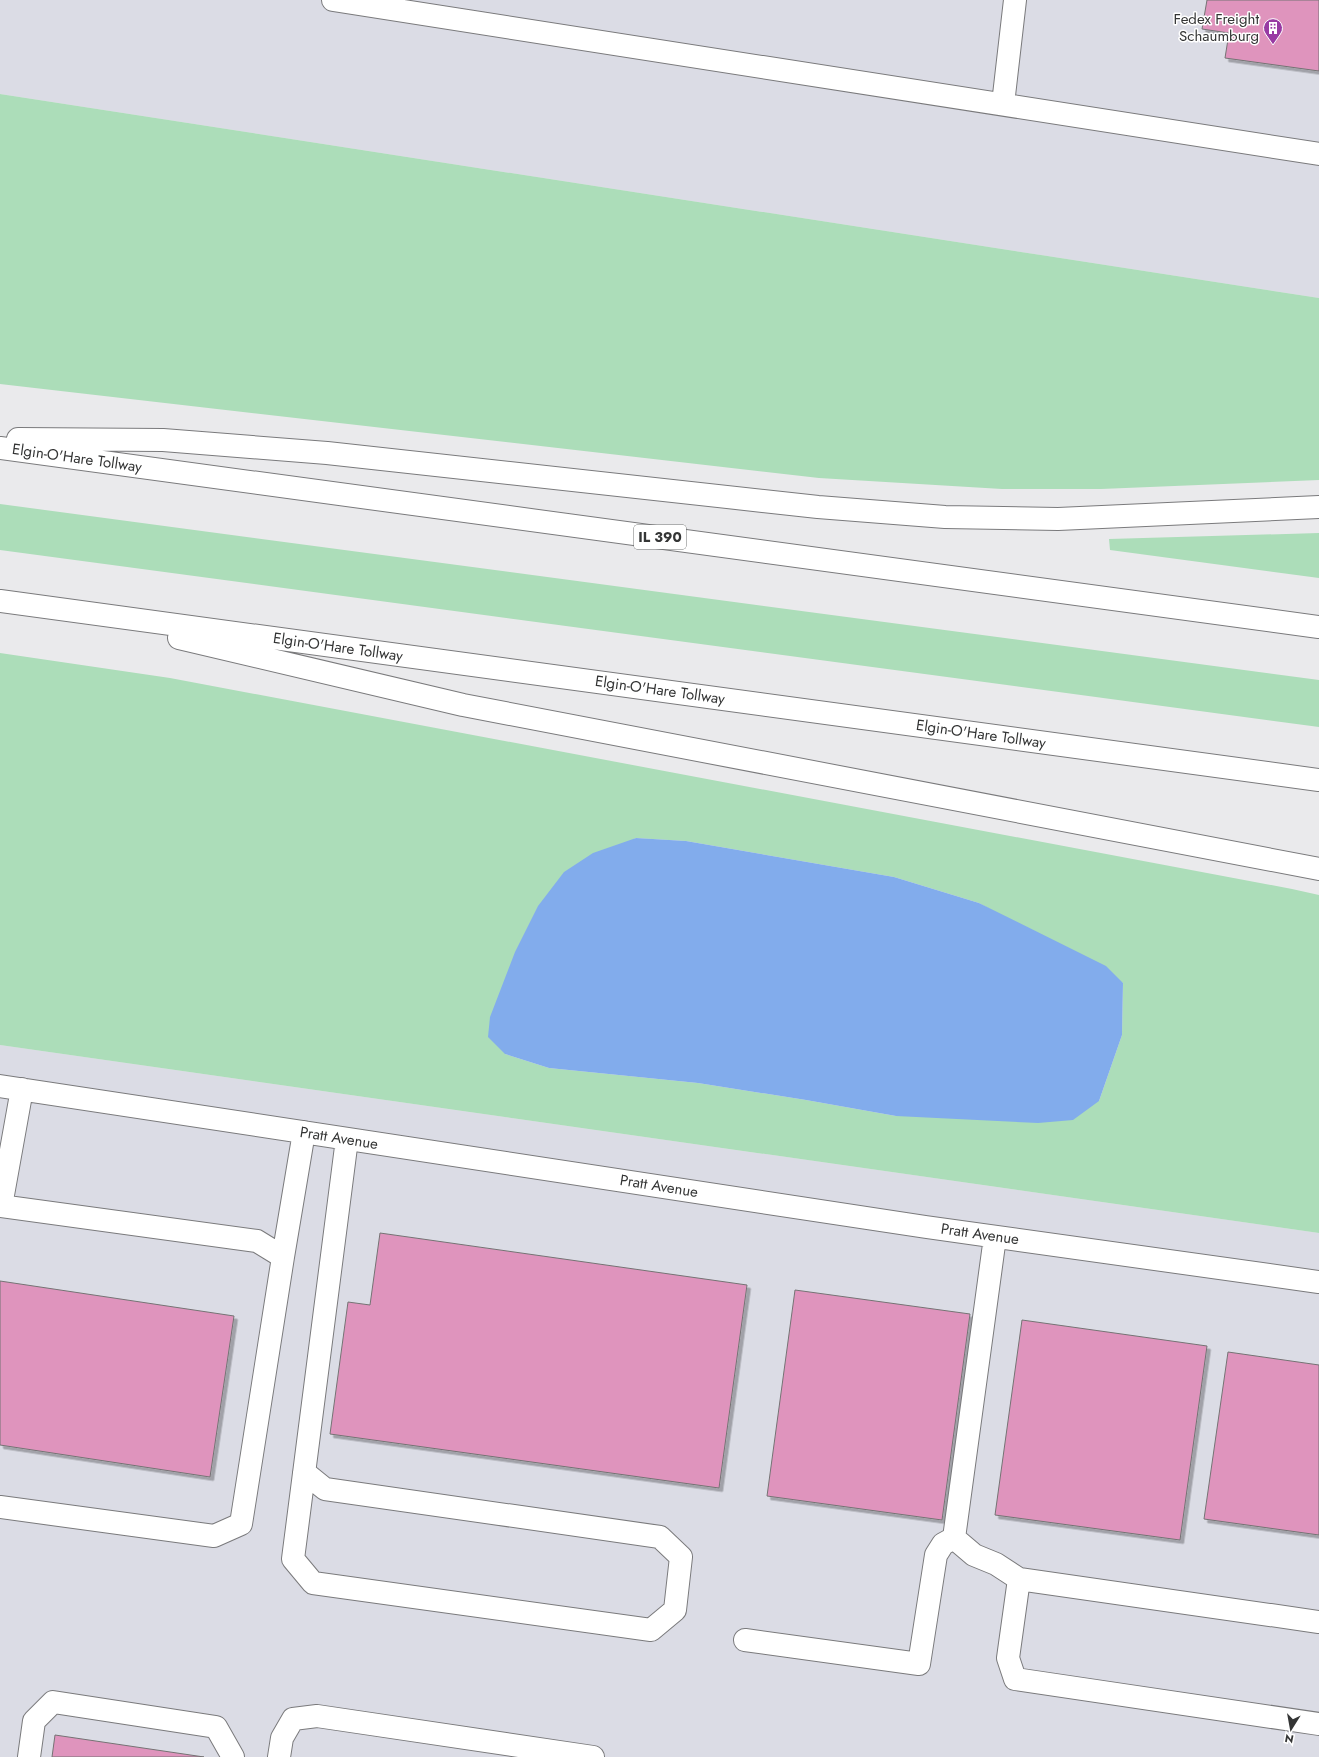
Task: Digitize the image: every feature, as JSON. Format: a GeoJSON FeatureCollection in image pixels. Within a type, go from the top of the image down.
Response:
{"type":"FeatureCollection","features":[{"type":"Feature","properties":{"kind":"main road"},"geometry":{"type":"LineString","coordinates":[[333,0],[1319,154]]}},
{"type":"Feature","properties":{"kind":"main road"},"geometry":{"type":"LineString","coordinates":[[1003,104],[1015,0]]}},
{"type":"Feature","properties":{"kind":"main road"},"geometry":{"type":"LineString","coordinates":[[0,439],[163,440],[327,453],[818,507],[945,517],[1058,519],[1319,508]]}},
{"type":"Feature","properties":{"kind":"main road","name":"Elgin-O'Hare Tollway"},"geometry":{"type":"LineString","coordinates":[[0,448],[1319,627]]}},
{"type":"Feature","properties":{"kind":"main road","name":"Elgin-O'Hare Tollway"},"geometry":{"type":"LineString","coordinates":[[0,601],[1319,780]]}},
{"type":"Feature","properties":{"kind":"main road"},"geometry":{"type":"LineString","coordinates":[[52,608],[463,704],[1319,869]]}},
{"type":"Feature","properties":{"kind":"main road","name":"Pratt Avenue"},"geometry":{"type":"LineString","coordinates":[[0,1086],[995,1237],[1319,1282]]}},
{"type":"Feature","properties":{"kind":"main road"},"geometry":{"type":"LineString","coordinates":[[22,1089],[0,1206],[257,1241],[284,1257]]}},
{"type":"Feature","properties":{"kind":"main road"},"geometry":{"type":"LineString","coordinates":[[0,1507],[214,1536],[241,1524],[304,1132]]}},
{"type":"Feature","properties":{"kind":"main road"},"geometry":{"type":"LineString","coordinates":[[304,1472],[325,1489],[660,1537],[681,1557],[674,1610],[651,1630],[313,1583],[293,1559],[304,1472],[347,1139]]}},
{"type":"Feature","properties":{"kind":"main road"},"geometry":{"type":"LineString","coordinates":[[954,1538],[995,1237]]}},
{"type":"Feature","properties":{"kind":"main road"},"geometry":{"type":"LineString","coordinates":[[954,1538],[974,1555],[996,1564],[1019,1578],[1319,1622]]}},
{"type":"Feature","properties":{"kind":"main road"},"geometry":{"type":"LineString","coordinates":[[745,1640],[919,1664],[936,1555],[943,1544],[954,1538]]}},
{"type":"Feature","properties":{"kind":"main road"},"geometry":{"type":"LineString","coordinates":[[1019,1578],[1008,1658],[1015,1679],[1319,1724]]}},
{"type":"Feature","properties":{"kind":"main road"},"geometry":{"type":"LineString","coordinates":[[29,1757],[34,1721],[53,1702],[216,1727],[232,1757]]}},
{"type":"Feature","properties":{"kind":"main road"},"geometry":{"type":"LineString","coordinates":[[279,1757],[282,1738],[293,1719],[317,1716],[506,1751],[593,1757]]}},
{"type":"Feature","properties":{"kind":"shaded area"},"geometry":{"type":"Polygon","coordinates":[[[0,0],[1319,0],[1319,298],[0,94],[0,0]]]}},
{"type":"Feature","properties":{"kind":"shaded area"},"geometry":{"type":"Polygon","coordinates":[[[0,1045],[1319,1233],[1319,1757],[0,1757],[0,1045]]]}},
{"type":"Feature","properties":{"kind":"green space"},"geometry":{"type":"Polygon","coordinates":[[[0,94],[1319,298],[1319,480],[1101,489],[1002,489],[819,478],[0,384],[0,94]]]}},
{"type":"Feature","properties":{"kind":"green space"},"geometry":{"type":"Polygon","coordinates":[[[0,504],[1319,680],[1319,727],[0,550],[0,504]]]}},
{"type":"Feature","properties":{"kind":"green space"},"geometry":{"type":"Polygon","coordinates":[[[1319,533],[1319,578],[1110,550],[1109,539],[1319,533]]]}},
{"type":"Feature","properties":{"kind":"green space"},"geometry":{"type":"Polygon","coordinates":[[[0,653],[170,678],[1319,895],[1319,1233],[0,1045],[0,653]],[[635,838],[505,1054],[549,1068],[698,1083],[896,1116],[1099,1101],[1122,1035],[1123,983],[979,903],[894,877],[686,841],[635,838]]]}},
{"type":"Feature","properties":{"kind":"water"},"geometry":{"type":"Polygon","coordinates":[[[636,838],[686,841],[894,877],[979,903],[1106,966],[1123,983],[1122,1035],[1099,1101],[1073,1120],[1038,1123],[896,1116],[698,1083],[549,1068],[505,1054],[488,1037],[490,1017],[515,952],[538,906],[564,872],[593,853],[636,838]]]}},
{"type":"Feature","properties":{"kind":"building","name":"Fedex Freight Schaumburg"},"geometry":{"type":"Polygon","coordinates":[[[1207,0],[1319,0],[1319,71],[1225,58],[1229,33],[1202,29],[1207,0]]]}},
{"type":"Feature","properties":{"kind":"building"},"geometry":{"type":"Polygon","coordinates":[[[380,1233],[747,1285],[719,1488],[330,1434],[348,1302],[370,1305],[380,1233]]]}},
{"type":"Feature","properties":{"kind":"building"},"geometry":{"type":"Polygon","coordinates":[[[0,1281],[234,1316],[210,1477],[0,1445],[0,1281]]]}},
{"type":"Feature","properties":{"kind":"building"},"geometry":{"type":"Polygon","coordinates":[[[795,1290],[970,1314],[942,1520],[767,1496],[795,1290]]]}},
{"type":"Feature","properties":{"kind":"building"},"geometry":{"type":"Polygon","coordinates":[[[1022,1320],[1207,1346],[1180,1540],[995,1515],[1022,1320]]]}},
{"type":"Feature","properties":{"kind":"building"},"geometry":{"type":"Polygon","coordinates":[[[1228,1352],[1319,1365],[1319,1535],[1204,1519],[1228,1352]]]}},
{"type":"Feature","properties":{"kind":"building"},"geometry":{"type":"Polygon","coordinates":[[[55,1735],[204,1757],[52,1757],[55,1735]]]}},
{"type":"Feature","properties":{"kind":"place","name":"Fedex Freight Schaumburg"},"geometry":{"type":"Point","coordinates":[1273,45]}}]}
